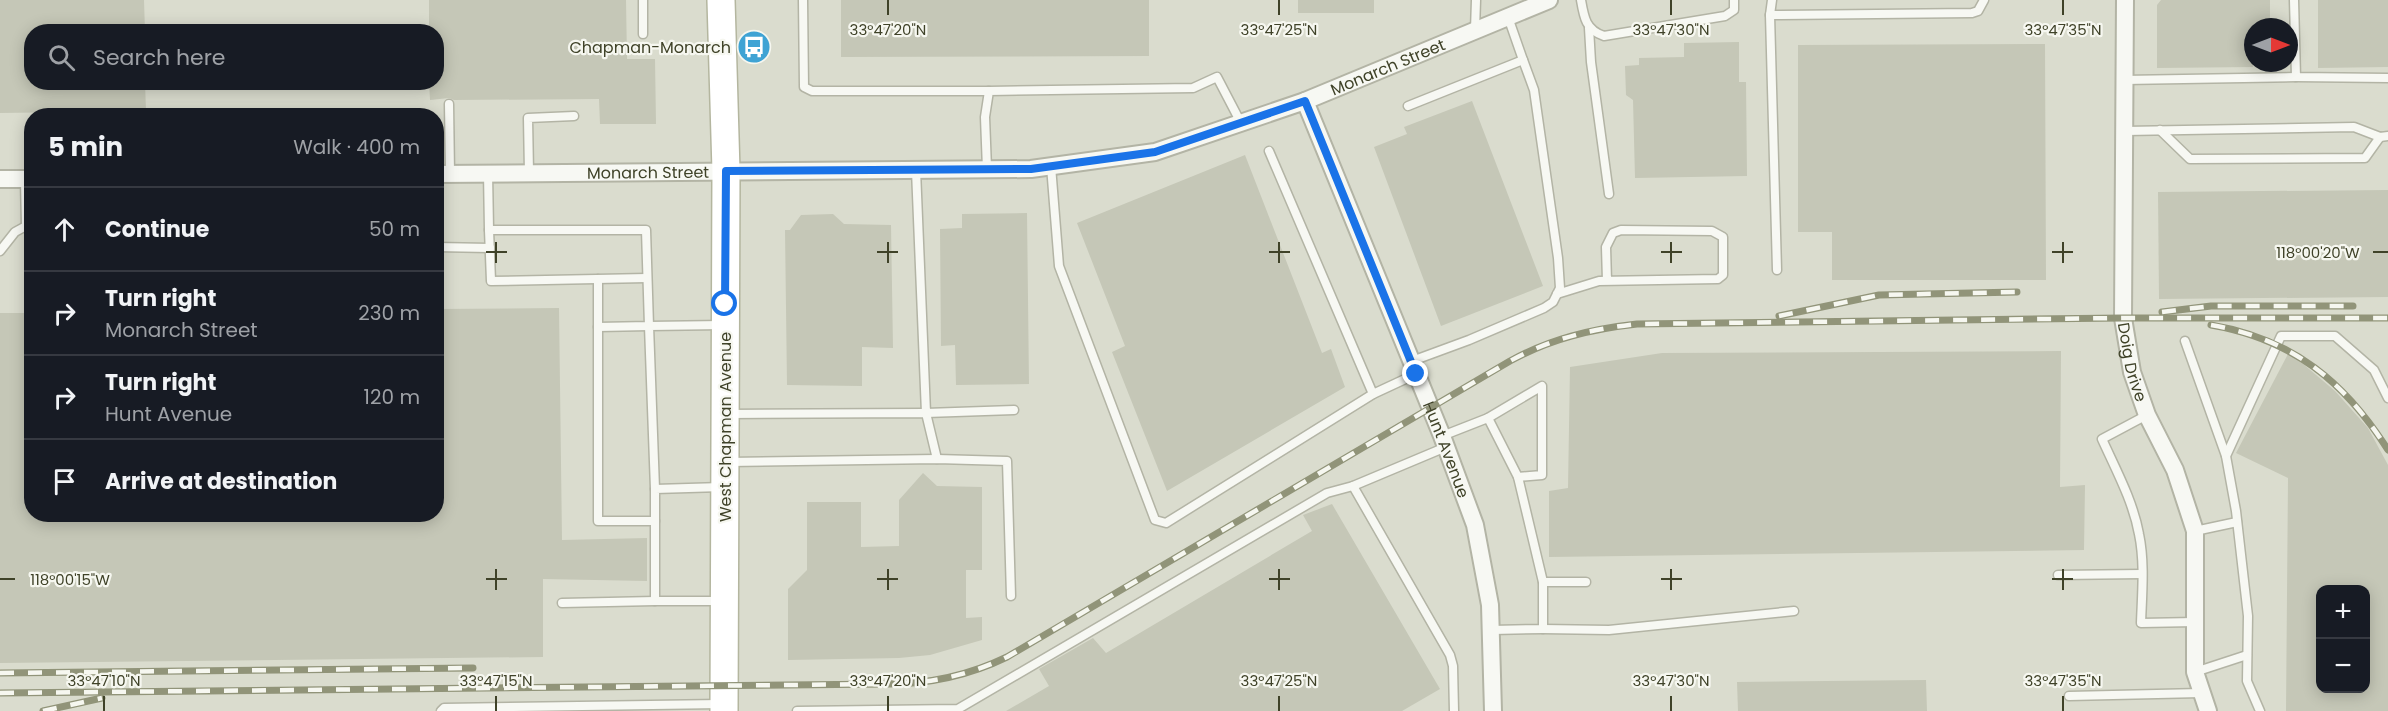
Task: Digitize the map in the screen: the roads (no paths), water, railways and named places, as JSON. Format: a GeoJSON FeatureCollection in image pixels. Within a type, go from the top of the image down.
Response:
{"type":"FeatureCollection","features":[{"type":"Feature","properties":{"kind":"main road","name":"West Chapman Avenue"},"geometry":{"type":"LineString","coordinates":[[721,0],[726,171],[724,707]]}},
{"type":"Feature","properties":{"kind":"street","name":"Doig Drive"},"geometry":{"type":"LineString","coordinates":[[2125,0],[2123,318],[2132,372],[2147,415],[2175,470],[2195,531],[2195,672],[2208,711]]}},
{"type":"Feature","properties":{"kind":"street","name":"Monarch Street"},"geometry":{"type":"LineString","coordinates":[[444,174],[987,169],[1051,166],[1155,152],[1305,101],[1544,1]]}},
{"type":"Feature","properties":{"kind":"street","name":"Hunt Avenue"},"geometry":{"type":"LineString","coordinates":[[1305,101],[1444,441],[1475,525],[1485,568],[1492,630],[1493,711]]}},
{"type":"Feature","properties":{"kind":"street"},"geometry":{"type":"LineString","coordinates":[[0,179],[24,179]]}},
{"type":"Feature","properties":{"kind":"lane"},"geometry":{"type":"LineString","coordinates":[[643,0],[643,34]]}},
{"type":"Feature","properties":{"kind":"lane"},"geometry":{"type":"LineString","coordinates":[[803,0],[804,87],[812,91],[1193,88],[1217,77],[1241,123]]}},
{"type":"Feature","properties":{"kind":"lane"},"geometry":{"type":"LineString","coordinates":[[1475,30],[1476,0]]}},
{"type":"Feature","properties":{"kind":"lane"},"geometry":{"type":"LineString","coordinates":[[1581,0],[1589,27],[1591,62],[1609,194]]}},
{"type":"Feature","properties":{"kind":"lane"},"geometry":{"type":"LineString","coordinates":[[1589,27],[1592,32],[1604,36],[1725,16],[1734,10],[1734,0]]}},
{"type":"Feature","properties":{"kind":"lane"},"geometry":{"type":"LineString","coordinates":[[1772,0],[1770,15],[1777,270]]}},
{"type":"Feature","properties":{"kind":"lane"},"geometry":{"type":"LineString","coordinates":[[1770,15],[1972,13],[1978,11],[1984,0]]}},
{"type":"Feature","properties":{"kind":"lane"},"geometry":{"type":"LineString","coordinates":[[2294,0],[2296,77]]}},
{"type":"Feature","properties":{"kind":"lane"},"geometry":{"type":"LineString","coordinates":[[1051,166],[1059,266],[1155,520],[1166,523],[1414,368],[1553,302],[1560,288],[1558,258],[1536,101],[1509,16]]}},
{"type":"Feature","properties":{"kind":"lane"},"geometry":{"type":"LineString","coordinates":[[1408,106],[1523,60]]}},
{"type":"Feature","properties":{"kind":"lane"},"geometry":{"type":"LineString","coordinates":[[2124,80],[2388,78]]}},
{"type":"Feature","properties":{"kind":"lane"},"geometry":{"type":"LineString","coordinates":[[987,169],[984,117],[989,91]]}},
{"type":"Feature","properties":{"kind":"lane"},"geometry":{"type":"LineString","coordinates":[[444,162],[449,104]]}},
{"type":"Feature","properties":{"kind":"lane"},"geometry":{"type":"LineString","coordinates":[[528,173],[528,118],[574,116]]}},
{"type":"Feature","properties":{"kind":"lane"},"geometry":{"type":"LineString","coordinates":[[2125,131],[2160,130],[2355,127],[2384,136],[2365,158],[2190,159],[2160,130]]}},
{"type":"Feature","properties":{"kind":"lane"},"geometry":{"type":"LineString","coordinates":[[1269,151],[1373,394]]}},
{"type":"Feature","properties":{"kind":"lane"},"geometry":{"type":"LineString","coordinates":[[916,170],[926,413],[937,459]]}},
{"type":"Feature","properties":{"kind":"lane"},"geometry":{"type":"LineString","coordinates":[[488,173],[491,281],[647,278]]}},
{"type":"Feature","properties":{"kind":"lane"},"geometry":{"type":"LineString","coordinates":[[0,250],[15,232],[24,229]]}},
{"type":"Feature","properties":{"kind":"lane"},"geometry":{"type":"LineString","coordinates":[[489,230],[646,230],[655,489],[655,601]]}},
{"type":"Feature","properties":{"kind":"lane"},"geometry":{"type":"LineString","coordinates":[[1557,294],[1607,280],[1718,279],[1723,275],[1724,269],[1723,237],[1712,231],[1621,230],[1613,233],[1606,247],[1607,280]]}},
{"type":"Feature","properties":{"kind":"lane"},"geometry":{"type":"LineString","coordinates":[[444,247],[490,248]]}},
{"type":"Feature","properties":{"kind":"lane"},"geometry":{"type":"LineString","coordinates":[[598,279],[598,521],[655,521]]}},
{"type":"Feature","properties":{"kind":"lane"},"geometry":{"type":"LineString","coordinates":[[598,327],[725,325]]}},
{"type":"Feature","properties":{"kind":"lane"},"geometry":{"type":"LineString","coordinates":[[2226,456],[2282,336],[2335,336],[2374,369],[2388,398]]}},
{"type":"Feature","properties":{"kind":"lane"},"geometry":{"type":"LineString","coordinates":[[2185,341],[2226,456],[2237,522],[2248,616],[2247,681],[2260,711]]}},
{"type":"Feature","properties":{"kind":"lane"},"geometry":{"type":"LineString","coordinates":[[797,711],[958,709],[1328,493],[1353,486],[1444,441],[1542,386],[1542,475],[1518,477]]}},
{"type":"Feature","properties":{"kind":"lane"},"geometry":{"type":"LineString","coordinates":[[725,414],[1014,411]]}},
{"type":"Feature","properties":{"kind":"lane"},"geometry":{"type":"LineString","coordinates":[[2147,415],[2102,439],[2124,488],[2139,534],[2142,574],[2141,623],[2195,622]]}},
{"type":"Feature","properties":{"kind":"lane"},"geometry":{"type":"LineString","coordinates":[[1488,418],[1518,477],[1543,582],[1544,628]]}},
{"type":"Feature","properties":{"kind":"lane"},"geometry":{"type":"LineString","coordinates":[[655,489],[725,474],[937,459],[1007,461],[1011,596]]}},
{"type":"Feature","properties":{"kind":"lane"},"geometry":{"type":"LineString","coordinates":[[1353,486],[1450,655],[1453,666],[1454,711]]}},
{"type":"Feature","properties":{"kind":"lane"},"geometry":{"type":"LineString","coordinates":[[2195,531],[2237,522]]}},
{"type":"Feature","properties":{"kind":"lane"},"geometry":{"type":"LineString","coordinates":[[2058,575],[2142,574]]}},
{"type":"Feature","properties":{"kind":"lane"},"geometry":{"type":"LineString","coordinates":[[1543,582],[1586,582]]}},
{"type":"Feature","properties":{"kind":"lane"},"geometry":{"type":"LineString","coordinates":[[561,603],[724,602]]}},
{"type":"Feature","properties":{"kind":"lane"},"geometry":{"type":"LineString","coordinates":[[1492,630],[1544,628],[1609,630],[1794,611]]}},
{"type":"Feature","properties":{"kind":"lane"},"geometry":{"type":"LineString","coordinates":[[2195,672],[2247,655]]}},
{"type":"Feature","properties":{"kind":"lane"},"geometry":{"type":"LineString","coordinates":[[2069,696],[2201,693]]}},
{"type":"Feature","properties":{"kind":"lane"},"geometry":{"type":"LineString","coordinates":[[441,711],[444,708],[724,707]]}},
{"type":"Feature","properties":{"kind":"railway"},"geometry":{"type":"LineString","coordinates":[[1779,316],[1879,295],[2017,292]]}},
{"type":"Feature","properties":{"kind":"railway"},"geometry":{"type":"LineString","coordinates":[[2162,312],[2211,306],[2353,306]]}},
{"type":"Feature","properties":{"kind":"railway"},"geometry":{"type":"LineString","coordinates":[[0,693],[887,684],[933,680],[978,669],[1007,657],[1510,361],[1540,347],[1587,332],[1637,324],[2123,318],[2388,318]]}},
{"type":"Feature","properties":{"kind":"railway"},"geometry":{"type":"LineString","coordinates":[[2211,325],[2267,341],[2314,367],[2354,404],[2388,450]]}},
{"type":"Feature","properties":{"kind":"railway"},"geometry":{"type":"LineString","coordinates":[[0,673],[473,668]]}},
{"type":"Feature","properties":{"kind":"railway"},"geometry":{"type":"LineString","coordinates":[[43,711],[102,698]]}},
{"type":"Feature","properties":{"kind":"place","name":"Chapman-Monarch"},"geometry":{"type":"Point","coordinates":[754,47]}}]}
